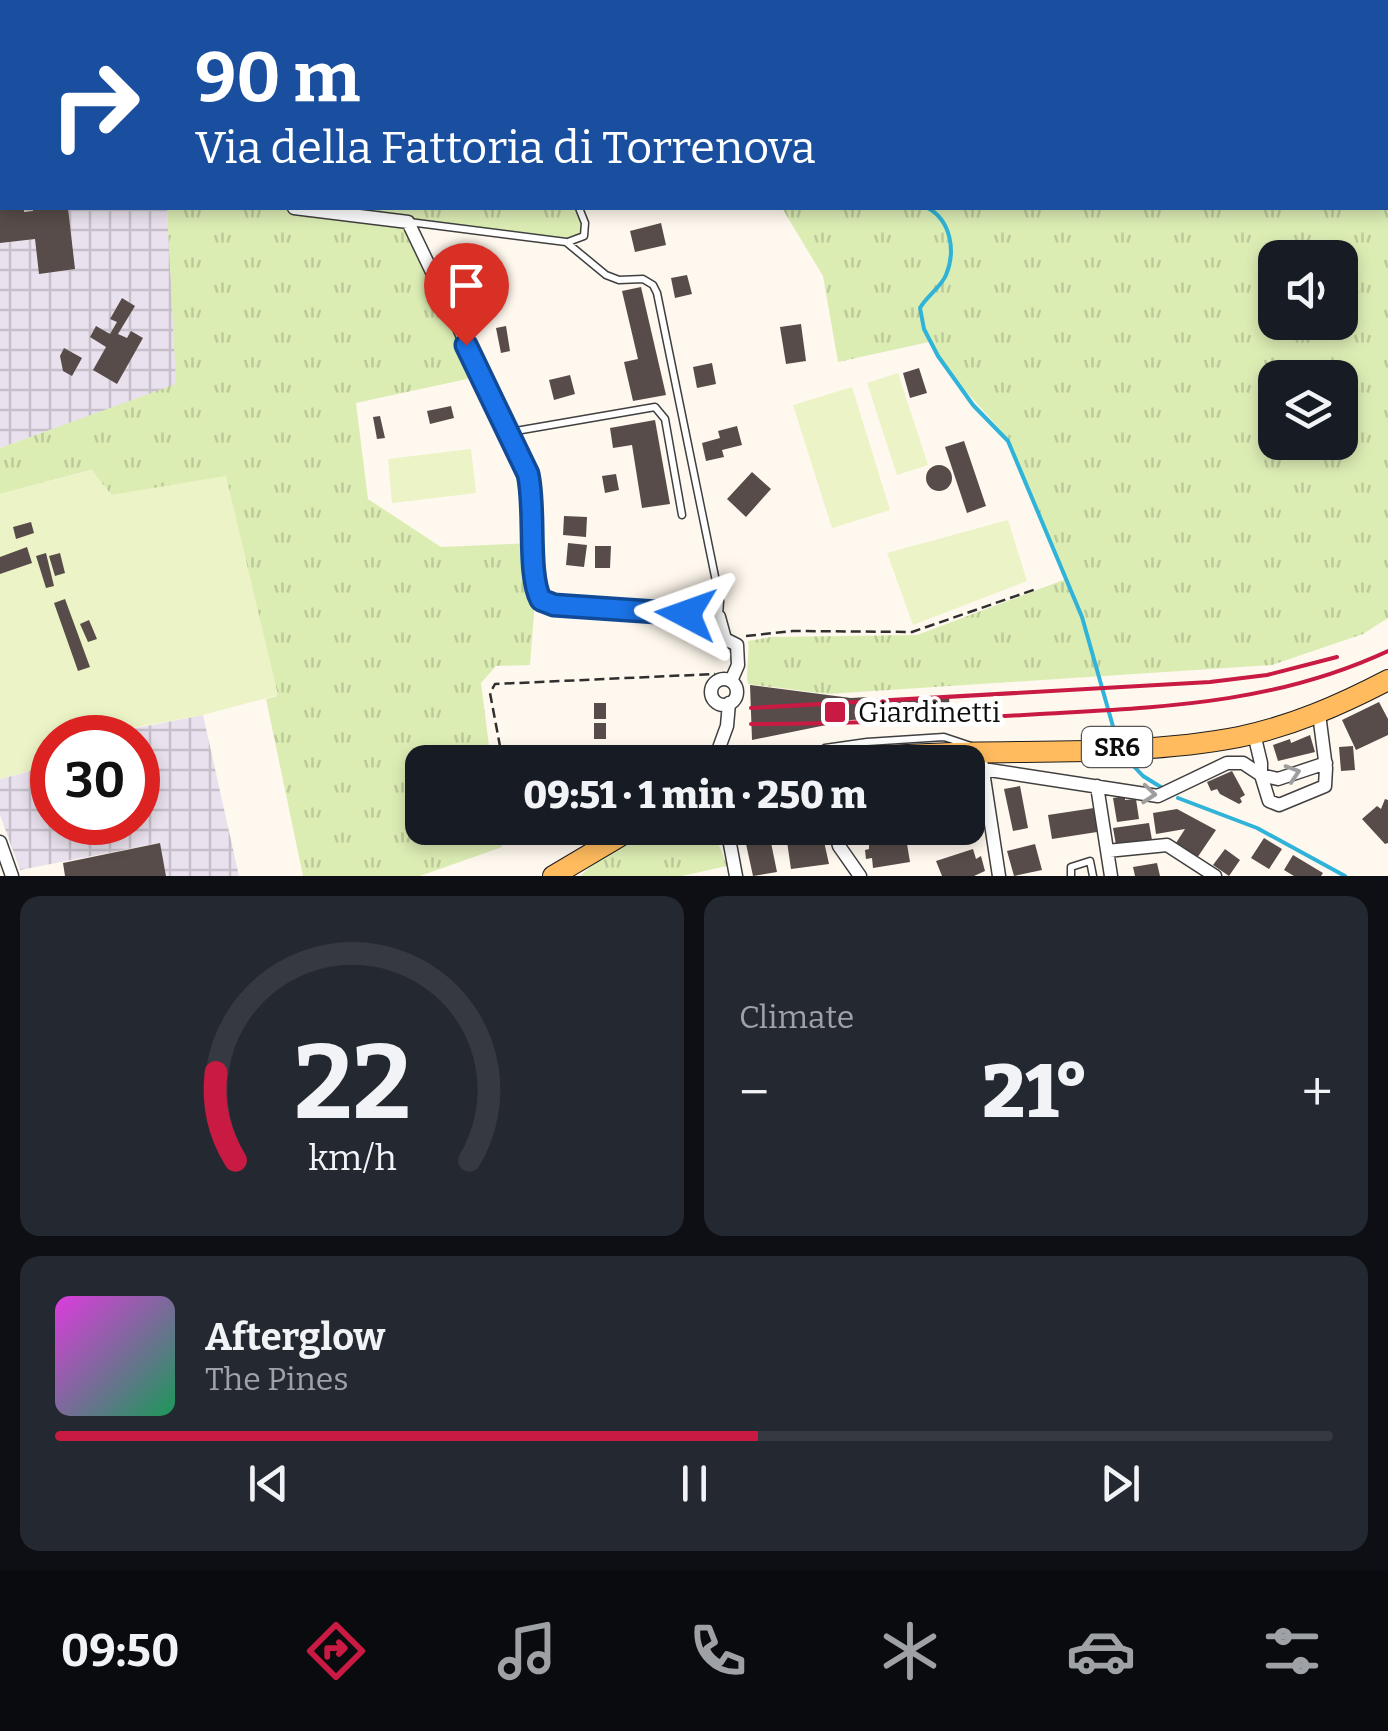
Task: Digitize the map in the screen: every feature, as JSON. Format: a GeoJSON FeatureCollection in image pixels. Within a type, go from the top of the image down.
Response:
{"type":"FeatureCollection","features":[{"type":"Feature","properties":{"kind":"main road","name":"SR6"},"geometry":{"type":"LineString","coordinates":[[985,761],[1184,744],[1254,734],[1319,714],[1388,680]]}},
{"type":"Feature","properties":{"kind":"main road"},"geometry":{"type":"LineString","coordinates":[[553,876],[605,845]]}},
{"type":"Feature","properties":{"kind":"street"},"geometry":{"type":"LineString","coordinates":[[310,210],[408,222],[528,474],[533,497],[535,584],[541,600],[554,605],[718,616],[725,638],[737,645],[738,665],[731,681],[736,694],[729,703],[727,726],[719,745]]}},
{"type":"Feature","properties":{"kind":"street"},"geometry":{"type":"LineString","coordinates":[[729,703],[717,702],[711,692],[716,681],[731,681]]}},
{"type":"Feature","properties":{"kind":"street"},"geometry":{"type":"LineString","coordinates":[[1254,734],[1269,801],[1282,805],[1322,790],[1327,777],[1319,714]]}},
{"type":"Feature","properties":{"kind":"street"},"geometry":{"type":"LineString","coordinates":[[985,762],[1162,796],[1232,762],[1278,779],[1326,763]]}},
{"type":"Feature","properties":{"kind":"street"},"geometry":{"type":"LineString","coordinates":[[985,780],[1000,876]]}},
{"type":"Feature","properties":{"kind":"street"},"geometry":{"type":"LineString","coordinates":[[1097,786],[1111,876]]}},
{"type":"Feature","properties":{"kind":"street"},"geometry":{"type":"LineString","coordinates":[[0,842],[12,876]]}},
{"type":"Feature","properties":{"kind":"street"},"geometry":{"type":"LineString","coordinates":[[1107,851],[1162,844],[1178,850],[1215,876]]}},
{"type":"Feature","properties":{"kind":"street"},"geometry":{"type":"LineString","coordinates":[[730,845],[736,876]]}},
{"type":"Feature","properties":{"kind":"street"},"geometry":{"type":"LineString","coordinates":[[840,845],[860,876]]}},
{"type":"Feature","properties":{"kind":"lane"},"geometry":{"type":"LineString","coordinates":[[408,222],[566,242],[584,236],[585,222],[580,210]]}},
{"type":"Feature","properties":{"kind":"lane"},"geometry":{"type":"LineString","coordinates":[[566,242],[611,278],[643,280],[656,290],[720,601],[718,616]]}},
{"type":"Feature","properties":{"kind":"lane"},"geometry":{"type":"LineString","coordinates":[[508,432],[655,407],[665,419],[682,515]]}},
{"type":"Feature","properties":{"kind":"lane"},"geometry":{"type":"LineString","coordinates":[[843,745],[927,738],[958,740],[964,745]]}},
{"type":"Feature","properties":{"kind":"lane"},"geometry":{"type":"LineString","coordinates":[[1071,876],[1070,866],[1090,861],[1093,876]]}},
{"type":"Feature","properties":{"kind":"path"},"geometry":{"type":"LineString","coordinates":[[725,638],[793,631],[912,632],[1036,589]]}},
{"type":"Feature","properties":{"kind":"path"},"geometry":{"type":"LineString","coordinates":[[500,745],[490,693],[495,684],[715,674]]}},
{"type":"Feature","properties":{"kind":"shaded area"},"geometry":{"type":"Polygon","coordinates":[[[0,210],[167,210],[177,385],[0,448],[0,210]]]}},
{"type":"Feature","properties":{"kind":"shaded area"},"geometry":{"type":"Polygon","coordinates":[[[203,715],[239,876],[166,876],[159,845],[160,723],[203,715]]]}},
{"type":"Feature","properties":{"kind":"shaded area"},"geometry":{"type":"Polygon","coordinates":[[[30,771],[30,845],[149,845],[20,870],[0,815],[0,779],[30,771]]]}},
{"type":"Feature","properties":{"kind":"green space"},"geometry":{"type":"Polygon","coordinates":[[[167,210],[580,210],[585,223],[584,236],[555,241],[408,223],[481,376],[356,403],[368,499],[441,547],[534,543],[536,588],[530,665],[496,666],[481,683],[489,745],[405,745],[405,845],[502,847],[420,876],[303,876],[266,699],[277,696],[91,470],[0,494],[0,448],[176,384],[167,210]]]}},
{"type":"Feature","properties":{"kind":"green space"},"geometry":{"type":"Polygon","coordinates":[[[783,210],[1388,210],[1388,618],[1363,634],[1272,665],[828,694],[748,684],[748,641],[771,637],[917,635],[1066,579],[1006,436],[952,376],[929,342],[838,362],[823,276],[783,210]]]}},
{"type":"Feature","properties":{"kind":"green space"},"geometry":{"type":"Polygon","coordinates":[[[898,373],[928,465],[897,475],[867,383],[898,373]]]}},
{"type":"Feature","properties":{"kind":"green space"},"geometry":{"type":"Polygon","coordinates":[[[852,387],[890,510],[832,528],[793,405],[852,387]]]}},
{"type":"Feature","properties":{"kind":"green space"},"geometry":{"type":"Polygon","coordinates":[[[471,449],[476,493],[392,503],[388,459],[471,449]]]}},
{"type":"Feature","properties":{"kind":"green space"},"geometry":{"type":"Polygon","coordinates":[[[92,470],[111,495],[226,476],[278,695],[160,723],[160,715],[30,715],[30,771],[0,779],[0,494],[92,470]]]}},
{"type":"Feature","properties":{"kind":"green space"},"geometry":{"type":"Polygon","coordinates":[[[1008,520],[1027,581],[913,625],[887,553],[1008,520]]]}},
{"type":"Feature","properties":{"kind":"green space"},"geometry":{"type":"Polygon","coordinates":[[[627,845],[718,845],[727,866],[682,876],[580,876],[598,860],[627,845]]]}},
{"type":"Feature","properties":{"kind":"building"},"geometry":{"type":"Polygon","coordinates":[[[0,210],[68,210],[75,269],[39,274],[35,239],[0,243],[0,210]]]}},
{"type":"Feature","properties":{"kind":"building"},"geometry":{"type":"Polygon","coordinates":[[[661,223],[666,245],[635,252],[630,231],[661,223]]]}},
{"type":"Feature","properties":{"kind":"building"},"geometry":{"type":"Polygon","coordinates":[[[687,275],[692,294],[675,298],[671,278],[687,275]]]}},
{"type":"Feature","properties":{"kind":"building"},"geometry":{"type":"Polygon","coordinates":[[[641,287],[666,395],[633,401],[624,362],[638,359],[622,291],[641,287]]]}},
{"type":"Feature","properties":{"kind":"building"},"geometry":{"type":"Polygon","coordinates":[[[122,298],[135,306],[118,334],[127,338],[131,331],[143,338],[117,384],[93,370],[106,347],[90,337],[96,326],[110,334],[117,322],[110,319],[122,298]]]}},
{"type":"Feature","properties":{"kind":"building"},"geometry":{"type":"Polygon","coordinates":[[[801,324],[806,361],[786,364],[780,327],[801,324]]]}},
{"type":"Feature","properties":{"kind":"building"},"geometry":{"type":"Polygon","coordinates":[[[506,326],[510,351],[501,353],[496,328],[506,326]]]}},
{"type":"Feature","properties":{"kind":"building"},"geometry":{"type":"Polygon","coordinates":[[[64,348],[82,358],[72,376],[63,371],[60,356],[64,348]]]}},
{"type":"Feature","properties":{"kind":"building"},"geometry":{"type":"Polygon","coordinates":[[[712,363],[716,384],[697,388],[693,367],[712,363]]]}},
{"type":"Feature","properties":{"kind":"building"},"geometry":{"type":"Polygon","coordinates":[[[919,368],[927,393],[910,398],[903,373],[919,368]]]}},
{"type":"Feature","properties":{"kind":"building"},"geometry":{"type":"Polygon","coordinates":[[[570,375],[575,394],[554,400],[549,380],[570,375]]]}},
{"type":"Feature","properties":{"kind":"building"},"geometry":{"type":"Polygon","coordinates":[[[451,406],[454,418],[430,424],[427,411],[451,406]]]}},
{"type":"Feature","properties":{"kind":"building"},"geometry":{"type":"Polygon","coordinates":[[[380,416],[385,438],[377,439],[373,417],[380,416]]]}},
{"type":"Feature","properties":{"kind":"building"},"geometry":{"type":"Polygon","coordinates":[[[655,420],[670,504],[642,508],[632,445],[613,448],[610,428],[655,420]]]}},
{"type":"Feature","properties":{"kind":"building"},"geometry":{"type":"Polygon","coordinates":[[[737,426],[742,445],[722,450],[724,457],[706,461],[702,443],[720,438],[718,431],[737,426]]]}},
{"type":"Feature","properties":{"kind":"building"},"geometry":{"type":"Polygon","coordinates":[[[964,441],[986,506],[967,513],[945,447],[964,441]]]}},
{"type":"Feature","properties":{"kind":"building"},"geometry":{"type":"Polygon","coordinates":[[[939,465],[948,469],[952,478],[948,487],[939,491],[930,487],[926,478],[930,469],[939,465]]]}},
{"type":"Feature","properties":{"kind":"building"},"geometry":{"type":"Polygon","coordinates":[[[752,472],[771,489],[746,517],[727,499],[752,472]]]}},
{"type":"Feature","properties":{"kind":"building"},"geometry":{"type":"Polygon","coordinates":[[[616,474],[619,490],[605,493],[602,476],[616,474]]]}},
{"type":"Feature","properties":{"kind":"building"},"geometry":{"type":"Polygon","coordinates":[[[564,516],[587,517],[586,537],[563,535],[564,516]]]}},
{"type":"Feature","properties":{"kind":"building"},"geometry":{"type":"Polygon","coordinates":[[[31,522],[34,533],[16,539],[13,527],[31,522]]]}},
{"type":"Feature","properties":{"kind":"building"},"geometry":{"type":"Polygon","coordinates":[[[568,543],[587,545],[584,567],[566,565],[568,543]]]}},
{"type":"Feature","properties":{"kind":"building"},"geometry":{"type":"Polygon","coordinates":[[[595,546],[611,546],[610,568],[595,568],[595,546]]]}},
{"type":"Feature","properties":{"kind":"building"},"geometry":{"type":"Polygon","coordinates":[[[27,547],[32,563],[0,574],[0,557],[27,547]]]}},
{"type":"Feature","properties":{"kind":"building"},"geometry":{"type":"Polygon","coordinates":[[[46,553],[54,586],[46,588],[36,556],[46,553]]]}},
{"type":"Feature","properties":{"kind":"building"},"geometry":{"type":"Polygon","coordinates":[[[60,553],[65,573],[55,576],[49,556],[60,553]]]}},
{"type":"Feature","properties":{"kind":"building"},"geometry":{"type":"Polygon","coordinates":[[[65,599],[90,667],[78,671],[54,603],[65,599]]]}},
{"type":"Feature","properties":{"kind":"building"},"geometry":{"type":"Polygon","coordinates":[[[89,620],[97,639],[88,642],[80,624],[89,620]]]}},
{"type":"Feature","properties":{"kind":"building","name":"Giardinetti"},"geometry":{"type":"Polygon","coordinates":[[[750,685],[868,697],[868,701],[949,696],[950,715],[851,720],[752,740],[750,685]]]}},
{"type":"Feature","properties":{"kind":"building"},"geometry":{"type":"Polygon","coordinates":[[[1379,702],[1388,719],[1388,735],[1356,750],[1342,720],[1379,702]]]}},
{"type":"Feature","properties":{"kind":"building"},"geometry":{"type":"Polygon","coordinates":[[[594,703],[606,703],[606,719],[594,719],[594,703]]]}},
{"type":"Feature","properties":{"kind":"building"},"geometry":{"type":"Polygon","coordinates":[[[594,723],[606,723],[606,739],[594,739],[594,723]]]}},
{"type":"Feature","properties":{"kind":"building"},"geometry":{"type":"Polygon","coordinates":[[[1310,735],[1315,752],[1278,761],[1273,745],[1310,735]]]}},
{"type":"Feature","properties":{"kind":"building"},"geometry":{"type":"Polygon","coordinates":[[[1353,746],[1355,770],[1341,771],[1339,747],[1353,746]]]}},
{"type":"Feature","properties":{"kind":"building"},"geometry":{"type":"Polygon","coordinates":[[[1232,771],[1245,795],[1239,804],[1217,789],[1211,791],[1207,782],[1232,771]]]}},
{"type":"Feature","properties":{"kind":"building"},"geometry":{"type":"Polygon","coordinates":[[[1020,786],[1028,828],[1013,831],[1004,789],[1020,786]]]}},
{"type":"Feature","properties":{"kind":"building"},"geometry":{"type":"Polygon","coordinates":[[[1125,796],[1125,800],[1136,799],[1139,819],[1117,822],[1113,798],[1125,796]]]}},
{"type":"Feature","properties":{"kind":"building"},"geometry":{"type":"Polygon","coordinates":[[[1385,799],[1385,844],[1362,819],[1377,806],[1381,809],[1385,799]]]}},
{"type":"Feature","properties":{"kind":"building"},"geometry":{"type":"Polygon","coordinates":[[[1094,808],[1097,832],[1052,839],[1048,815],[1094,808]]]}},
{"type":"Feature","properties":{"kind":"building"},"geometry":{"type":"Polygon","coordinates":[[[1177,809],[1216,830],[1197,858],[1176,843],[1185,829],[1156,834],[1153,813],[1177,809]]]}},
{"type":"Feature","properties":{"kind":"building"},"geometry":{"type":"Polygon","coordinates":[[[1149,823],[1152,840],[1116,845],[1113,828],[1149,823]]]}},
{"type":"Feature","properties":{"kind":"building"},"geometry":{"type":"Polygon","coordinates":[[[1264,838],[1282,849],[1269,869],[1251,858],[1264,838]]]}},
{"type":"Feature","properties":{"kind":"building"},"geometry":{"type":"Polygon","coordinates":[[[160,843],[166,876],[65,876],[63,863],[160,843]]]}},
{"type":"Feature","properties":{"kind":"building"},"geometry":{"type":"Polygon","coordinates":[[[1035,844],[1042,870],[1014,876],[1007,851],[1035,844]]]}},
{"type":"Feature","properties":{"kind":"building"},"geometry":{"type":"Polygon","coordinates":[[[746,845],[771,845],[777,872],[753,876],[746,845]]]}},
{"type":"Feature","properties":{"kind":"building"},"geometry":{"type":"Polygon","coordinates":[[[787,845],[825,845],[829,864],[791,869],[787,845]]]}},
{"type":"Feature","properties":{"kind":"building"},"geometry":{"type":"Polygon","coordinates":[[[869,845],[907,845],[910,862],[873,868],[872,858],[866,859],[865,850],[869,845]]]}},
{"type":"Feature","properties":{"kind":"building"},"geometry":{"type":"Polygon","coordinates":[[[973,849],[976,859],[981,856],[985,871],[974,876],[942,876],[936,861],[973,849]]]}},
{"type":"Feature","properties":{"kind":"building"},"geometry":{"type":"Polygon","coordinates":[[[1225,849],[1240,860],[1229,876],[1213,865],[1225,849]]]}},
{"type":"Feature","properties":{"kind":"building"},"geometry":{"type":"Polygon","coordinates":[[[1293,855],[1323,873],[1321,876],[1294,876],[1284,870],[1293,855]]]}},
{"type":"Feature","properties":{"kind":"building"},"geometry":{"type":"Polygon","coordinates":[[[1157,863],[1160,876],[1135,876],[1133,867],[1157,863]]]}},
{"type":"Feature","properties":{"kind":"waterway"},"geometry":{"type":"LineString","coordinates":[[931,210],[946,229],[951,256],[944,279],[920,308],[924,329],[973,405],[1008,441],[1082,617],[1114,730]]}},
{"type":"Feature","properties":{"kind":"waterway"},"geometry":{"type":"LineString","coordinates":[[1126,758],[1143,776],[1164,789]]}},
{"type":"Feature","properties":{"kind":"waterway"},"geometry":{"type":"LineString","coordinates":[[1178,798],[1257,828],[1345,876]]}},
{"type":"Feature","properties":{"kind":"railway"},"geometry":{"type":"LineString","coordinates":[[751,724],[932,720],[1174,705],[1303,682],[1388,651]]}},
{"type":"Feature","properties":{"kind":"railway"},"geometry":{"type":"LineString","coordinates":[[751,708],[1210,682],[1267,675],[1337,657]]}},
{"type":"Feature","properties":{"kind":"place","name":"Giardinetti"},"geometry":{"type":"Point","coordinates":[835,712]}},
{"type":"Feature","properties":{"kind":"route"},"geometry":{"type":"LineString","coordinates":[[466,345],[528,474],[533,497],[535,584],[541,600],[554,605],[686,614]]}}]}
